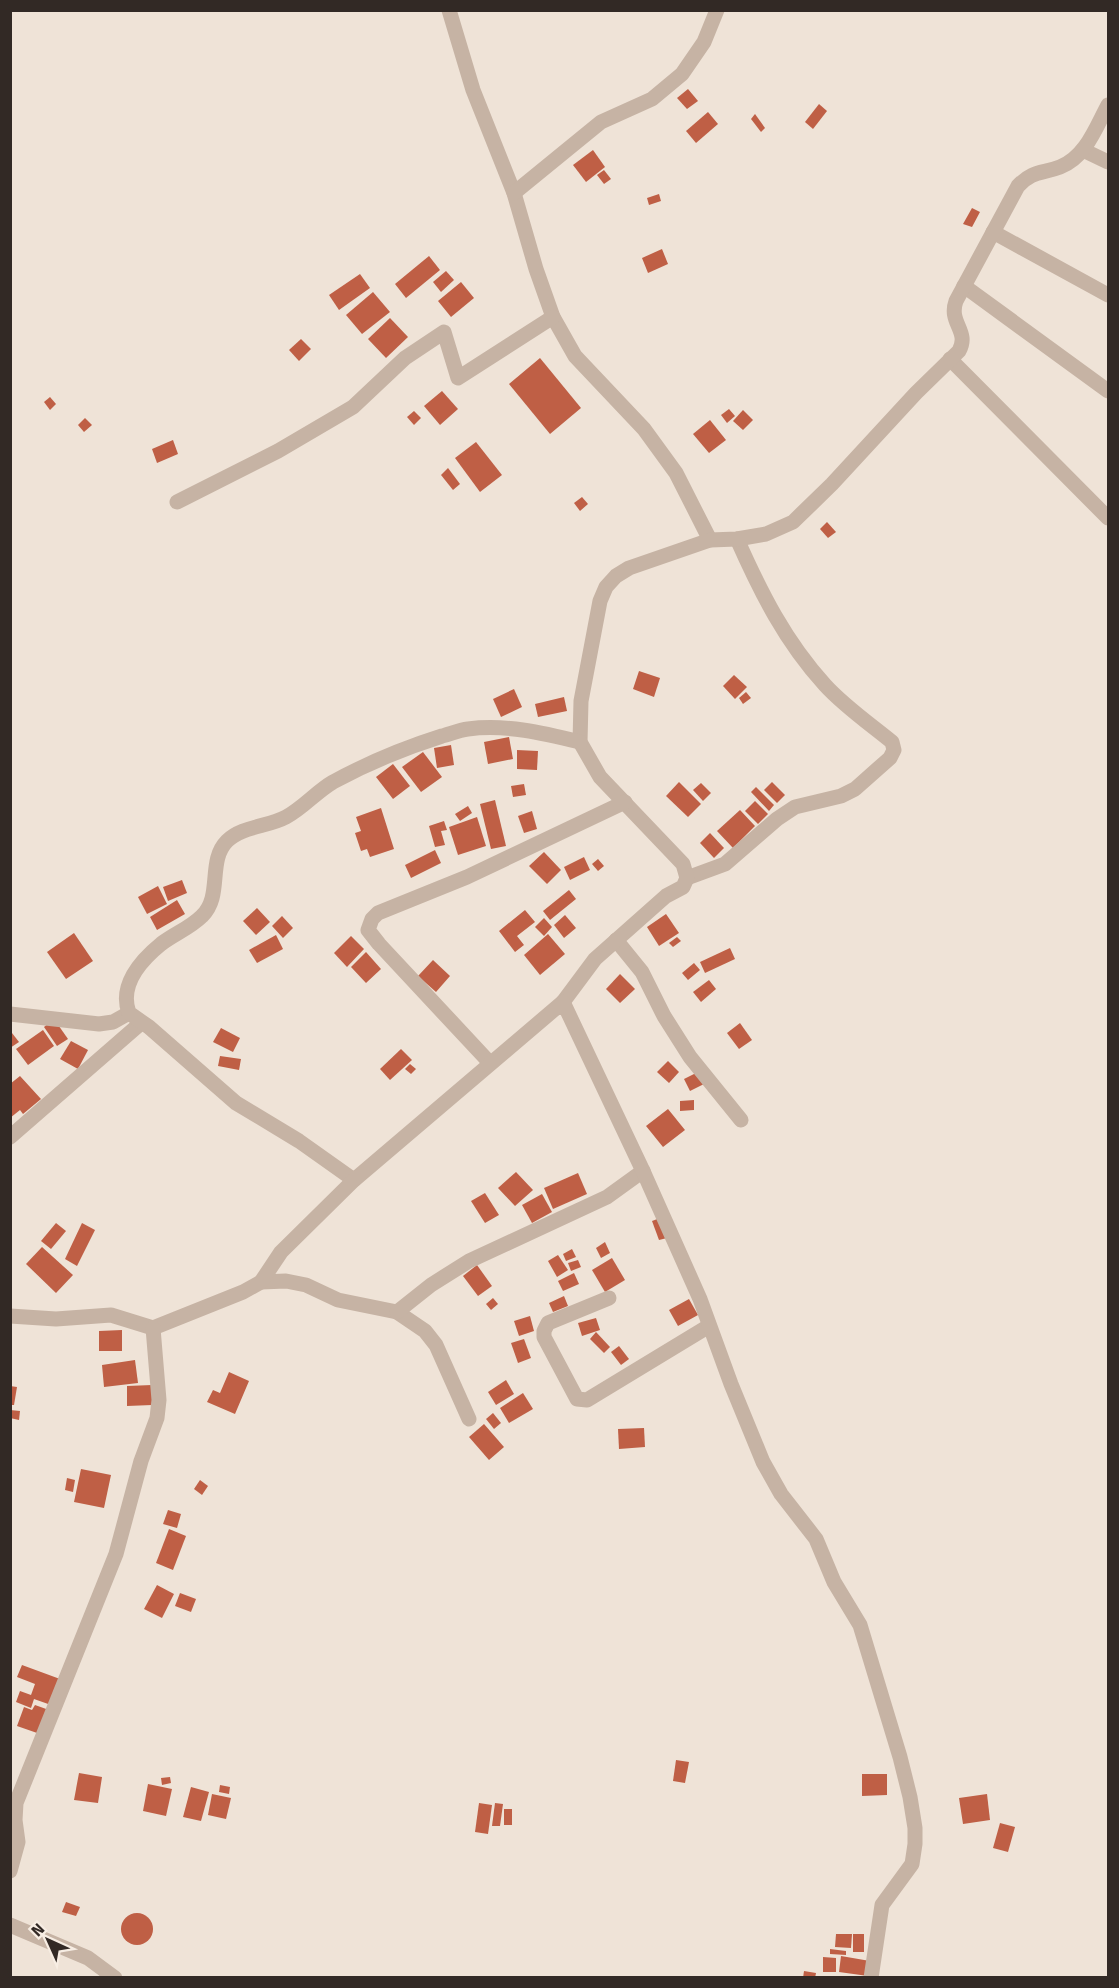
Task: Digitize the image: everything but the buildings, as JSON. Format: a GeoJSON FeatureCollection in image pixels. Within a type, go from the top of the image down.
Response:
{"type":"FeatureCollection","features":[{"type":"Feature","properties":{"kind":"street"},"geometry":{"type":"LineString","coordinates":[[449,10],[473,90],[514,193],[536,269],[553,317],[575,356],[645,429],[676,473],[710,540]]}},
{"type":"Feature","properties":{"kind":"street"},"geometry":{"type":"LineString","coordinates":[[514,193],[601,122],[652,99],[682,74],[704,42],[717,10]]}},
{"type":"Feature","properties":{"kind":"street"},"geometry":{"type":"LineString","coordinates":[[687,878],[683,864],[600,777],[580,742],[581,701],[600,602],[606,587],[616,576],[629,568],[710,540],[737,539],[766,534],[793,522],[959,351],[963,335],[953,314],[956,301],[1018,186],[1034,174],[1059,168],[1072,161],[1083,150],[1108,105]]}},
{"type":"Feature","properties":{"kind":"street"},"geometry":{"type":"LineString","coordinates":[[1083,150],[1108,162]]}},
{"type":"Feature","properties":{"kind":"street"},"geometry":{"type":"LineString","coordinates":[[993,232],[1108,295]]}},
{"type":"Feature","properties":{"kind":"street"},"geometry":{"type":"LineString","coordinates":[[964,286],[1108,391]]}},
{"type":"Feature","properties":{"kind":"street"},"geometry":{"type":"LineString","coordinates":[[177,502],[278,451],[353,407],[405,358],[444,332],[458,378],[553,317]]}},
{"type":"Feature","properties":{"kind":"street"},"geometry":{"type":"LineString","coordinates":[[950,359],[1108,518]]}},
{"type":"Feature","properties":{"kind":"street"},"geometry":{"type":"LineString","coordinates":[[261,1282],[281,1252],[354,1180],[563,1002],[595,959],[666,896],[682,887],[687,878],[724,864],[777,819],[795,807],[841,796],[855,789],[890,758],[894,750],[892,742],[826,686],[788,640],[758,587],[737,539]]}},
{"type":"Feature","properties":{"kind":"street"},"geometry":{"type":"LineString","coordinates":[[354,1180],[299,1141],[236,1103],[149,1027],[135,1018],[125,996],[137,967],[161,944],[206,913],[212,902],[217,861],[228,840],[238,833],[285,818],[332,783],[408,747],[467,729],[529,729],[580,742]]}},
{"type":"Feature","properties":{"kind":"street"},"geometry":{"type":"LineString","coordinates":[[490,1063],[379,944],[368,930],[372,919],[378,913],[467,877],[625,802]]}},
{"type":"Feature","properties":{"kind":"street"},"geometry":{"type":"LineString","coordinates":[[616,940],[642,972],[664,1016],[690,1057],[741,1120]]}},
{"type":"Feature","properties":{"kind":"street"},"geometry":{"type":"LineString","coordinates":[[563,1002],[643,1171],[700,1299],[763,1462],[781,1494],[816,1539],[834,1582],[860,1625],[910,1797],[915,1828],[912,1864],[882,1905],[871,1977]]}},
{"type":"Feature","properties":{"kind":"street"},"geometry":{"type":"LineString","coordinates":[[10,1014],[99,1024],[135,1018]]}},
{"type":"Feature","properties":{"kind":"street"},"geometry":{"type":"LineString","coordinates":[[10,1137],[135,1018]]}},
{"type":"Feature","properties":{"kind":"street"},"geometry":{"type":"LineString","coordinates":[[397,1312],[431,1285],[469,1261],[607,1197],[643,1171]]}},
{"type":"Feature","properties":{"kind":"street"},"geometry":{"type":"LineString","coordinates":[[10,1316],[56,1319],[111,1315],[153,1328],[243,1292],[261,1282],[286,1281],[306,1285],[338,1300],[397,1312],[425,1330],[436,1345],[469,1419]]}},
{"type":"Feature","properties":{"kind":"street"},"geometry":{"type":"LineString","coordinates":[[609,1298],[548,1323],[544,1331],[544,1337],[578,1399],[582,1401],[588,1400],[709,1326]]}},
{"type":"Feature","properties":{"kind":"street"},"geometry":{"type":"LineString","coordinates":[[10,1871],[18,1842],[15,1820],[16,1803],[116,1554],[141,1461],[157,1418],[159,1400],[153,1328]]}},
{"type":"Feature","properties":{"kind":"street"},"geometry":{"type":"LineString","coordinates":[[10,1925],[88,1958],[115,1977]]}}]}
